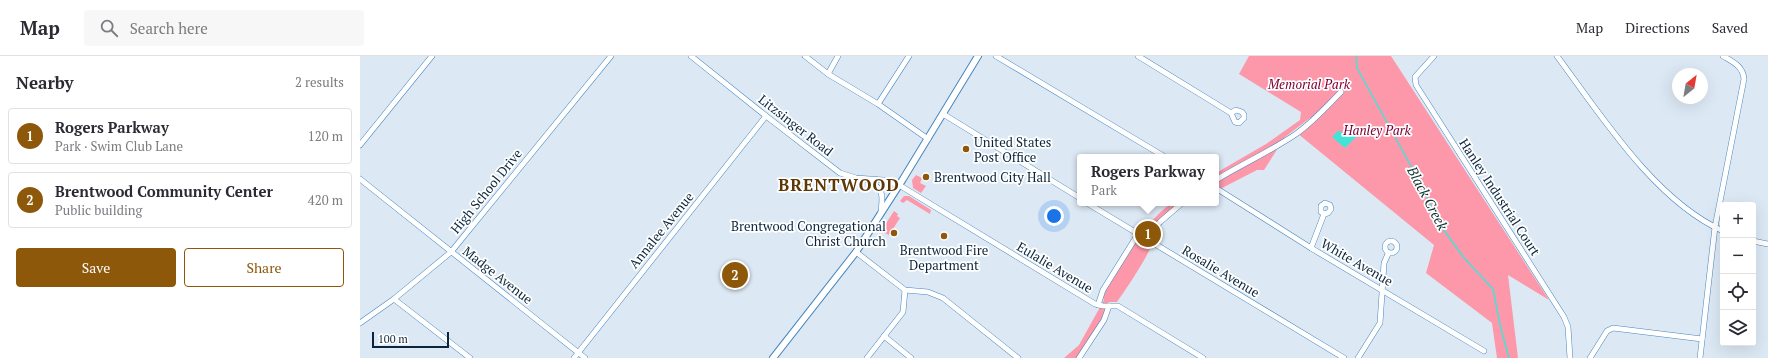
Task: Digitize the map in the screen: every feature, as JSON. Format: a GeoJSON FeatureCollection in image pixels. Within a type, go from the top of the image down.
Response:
{"type":"FeatureCollection","features":[{"type":"Feature","properties":{"kind":"main road"},"geometry":{"type":"LineString","coordinates":[[773,358],[856,252],[928,139],[978,56]]}},
{"type":"Feature","properties":{"kind":"street"},"geometry":{"type":"LineString","coordinates":[[360,145],[432,56]]}},
{"type":"Feature","properties":{"kind":"street","name":"High School Drive"},"geometry":{"type":"LineString","coordinates":[[360,323],[394,299],[451,252],[611,56]]}},
{"type":"Feature","properties":{"kind":"street","name":"Litzsinger Road"},"geometry":{"type":"LineString","coordinates":[[691,56],[840,173],[856,178],[883,180],[899,185]]}},
{"type":"Feature","properties":{"kind":"street"},"geometry":{"type":"LineString","coordinates":[[805,56],[828,74],[878,104],[928,139]]}},
{"type":"Feature","properties":{"kind":"street"},"geometry":{"type":"LineString","coordinates":[[828,74],[838,56]]}},
{"type":"Feature","properties":{"kind":"street"},"geometry":{"type":"LineString","coordinates":[[878,104],[909,56]]}},
{"type":"Feature","properties":{"kind":"street"},"geometry":{"type":"LineString","coordinates":[[996,56],[1160,154]]}},
{"type":"Feature","properties":{"kind":"street"},"geometry":{"type":"LineString","coordinates":[[1138,56],[1231,113]]}},
{"type":"Feature","properties":{"kind":"street","name":"Hanley Industrial Court"},"geometry":{"type":"LineString","coordinates":[[1434,56],[1415,77],[1416,85],[1564,317],[1568,328],[1570,358]]}},
{"type":"Feature","properties":{"kind":"street"},"geometry":{"type":"LineString","coordinates":[[1557,56],[1609,128],[1637,160],[1684,207],[1720,230]]}},
{"type":"Feature","properties":{"kind":"street"},"geometry":{"type":"LineString","coordinates":[[1700,358],[1715,227],[1744,79],[1740,68],[1723,56]]}},
{"type":"Feature","properties":{"kind":"street"},"geometry":{"type":"LineString","coordinates":[[1219,178],[1276,147],[1297,133],[1311,122],[1341,92]]}},
{"type":"Feature","properties":{"kind":"street"},"geometry":{"type":"LineString","coordinates":[[943,114],[1077,196]]}},
{"type":"Feature","properties":{"kind":"street","name":"Annalee Avenue"},"geometry":{"type":"LineString","coordinates":[[574,358],[577,352],[766,116]]}},
{"type":"Feature","properties":{"kind":"street","name":"Madge Avenue"},"geometry":{"type":"LineString","coordinates":[[360,179],[585,358]]}},
{"type":"Feature","properties":{"kind":"street"},"geometry":{"type":"LineString","coordinates":[[867,179],[880,188],[882,194],[881,214]]}},
{"type":"Feature","properties":{"kind":"street","name":"Eulalie Avenue"},"geometry":{"type":"LineString","coordinates":[[899,185],[1098,306],[1118,306],[1203,358]]}},
{"type":"Feature","properties":{"kind":"street","name":"White Avenue"},"geometry":{"type":"LineString","coordinates":[[1219,190],[1311,248],[1484,351]]}},
{"type":"Feature","properties":{"kind":"street","name":"Rosalie Avenue"},"geometry":{"type":"LineString","coordinates":[[1092,206],[1344,358]]}},
{"type":"Feature","properties":{"kind":"street"},"geometry":{"type":"LineString","coordinates":[[1146,239],[1160,222],[1179,206]]}},
{"type":"Feature","properties":{"kind":"street"},"geometry":{"type":"LineString","coordinates":[[1311,248],[1324,214]]}},
{"type":"Feature","properties":{"kind":"street"},"geometry":{"type":"LineString","coordinates":[[1098,306],[1103,290],[1138,234]]}},
{"type":"Feature","properties":{"kind":"street"},"geometry":{"type":"LineString","coordinates":[[1756,242],[1768,244]]}},
{"type":"Feature","properties":{"kind":"street"},"geometry":{"type":"LineString","coordinates":[[856,252],[905,290],[928,292],[943,298],[1018,358]]}},
{"type":"Feature","properties":{"kind":"street"},"geometry":{"type":"LineString","coordinates":[[1358,358],[1380,322],[1384,263],[1388,254]]}},
{"type":"Feature","properties":{"kind":"street"},"geometry":{"type":"LineString","coordinates":[[867,358],[903,312],[905,290]]}},
{"type":"Feature","properties":{"kind":"street"},"geometry":{"type":"LineString","coordinates":[[394,299],[470,358]]}},
{"type":"Feature","properties":{"kind":"street"},"geometry":{"type":"LineString","coordinates":[[1079,358],[1104,320],[1110,306]]}},
{"type":"Feature","properties":{"kind":"street"},"geometry":{"type":"LineString","coordinates":[[1590,358],[1608,331],[1613,328],[1702,339]]}},
{"type":"Feature","properties":{"kind":"street"},"geometry":{"type":"LineString","coordinates":[[884,336],[911,358]]}},
{"type":"Feature","properties":{"kind":"green space","name":"Hanley Park"},"geometry":{"type":"Polygon","coordinates":[[[1249,56],[1391,56],[1549,300],[1508,275],[1518,358],[1497,358],[1492,323],[1426,273],[1434,245],[1297,133],[1313,119],[1310,118],[1285,137],[1264,170],[1257,170],[1222,188],[1219,187],[1219,171],[1266,144],[1300,120],[1301,112],[1239,74],[1249,56]]]}},
{"type":"Feature","properties":{"kind":"green space"},"geometry":{"type":"Polygon","coordinates":[[[916,175],[922,178],[920,183],[926,186],[921,193],[913,188],[912,180],[916,175]]]}},
{"type":"Feature","properties":{"kind":"green space"},"geometry":{"type":"Polygon","coordinates":[[[904,196],[909,196],[931,210],[930,214],[907,200],[903,203],[900,201],[904,196]]]}},
{"type":"Feature","properties":{"kind":"green space"},"geometry":{"type":"Polygon","coordinates":[[[1168,206],[1181,206],[1172,213],[1155,231],[1151,246],[1140,267],[1117,302],[1109,302],[1100,323],[1076,358],[1064,358],[1079,345],[1104,300],[1102,296],[1104,292],[1126,256],[1143,232],[1168,206]]]}},
{"type":"Feature","properties":{"kind":"green space"},"geometry":{"type":"Polygon","coordinates":[[[894,211],[900,218],[889,235],[881,231],[894,211]]]}},
{"type":"Feature","properties":{"kind":"shaded area"},"geometry":{"type":"Polygon","coordinates":[[[1339,130],[1344,135],[1350,132],[1356,137],[1345,148],[1332,137],[1339,130]]]}},
{"type":"Feature","properties":{"kind":"waterway","name":"Black Creek"},"geometry":{"type":"LineString","coordinates":[[1356,56],[1357,68],[1423,188],[1438,222],[1464,258],[1493,289],[1501,329],[1509,358]]}},
{"type":"Feature","properties":{"kind":"place","name":"United States Post Office"},"geometry":{"type":"Point","coordinates":[966,149]}},
{"type":"Feature","properties":{"kind":"place","name":"Brentwood City Hall"},"geometry":{"type":"Point","coordinates":[926,177]}},
{"type":"Feature","properties":{"kind":"place","name":"Brentwood Congregational Christ Church"},"geometry":{"type":"Point","coordinates":[894,233]}},
{"type":"Feature","properties":{"kind":"place","name":"Rogers Parkway"},"geometry":{"type":"Point","coordinates":[1148,234]}},
{"type":"Feature","properties":{"kind":"place","name":"Brentwood Fire Department"},"geometry":{"type":"Point","coordinates":[944,236]}},
{"type":"Feature","properties":{"kind":"place","name":"Brentwood Community Center"},"geometry":{"type":"Point","coordinates":[735,275]}},
{"type":"Feature","properties":{"kind":"district","name":"BRENTWOOD"},"geometry":{"type":"Point","coordinates":[839,184]}},
{"type":"Feature","properties":{"kind":"park label","name":"Memorial Park"},"geometry":{"type":"Point","coordinates":[1309,84]}}]}
